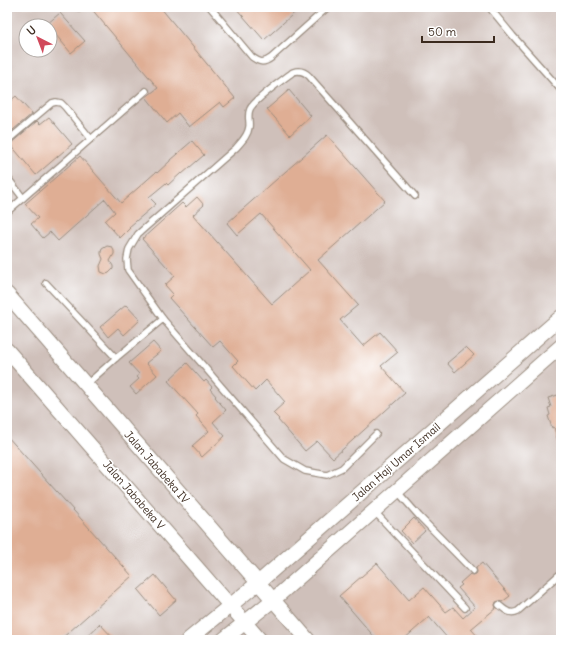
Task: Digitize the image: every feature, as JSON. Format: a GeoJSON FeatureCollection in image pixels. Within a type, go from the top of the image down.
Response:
{"type":"FeatureCollection","features":[{"type":"Feature","properties":{"kind":"street","name":"Jalan Jababeka IV"},"geometry":{"type":"LineString","coordinates":[[7,294],[308,640]]}},
{"type":"Feature","properties":{"kind":"street","name":"Jalan Haji Umar Ismail"},"geometry":{"type":"LineString","coordinates":[[188,640],[258,582],[561,317]]}},
{"type":"Feature","properties":{"kind":"street","name":"Jalan Haji Umar Ismail"},"geometry":{"type":"LineString","coordinates":[[223,640],[272,600],[561,346]]}},
{"type":"Feature","properties":{"kind":"street","name":"Jalan Jababeka V"},"geometry":{"type":"LineString","coordinates":[[10,356],[230,604],[260,640]]}},
{"type":"Feature","properties":{"kind":"lane"},"geometry":{"type":"LineString","coordinates":[[77,7],[85,7]]}},
{"type":"Feature","properties":{"kind":"lane"},"geometry":{"type":"LineString","coordinates":[[210,7],[252,57],[263,62],[271,58],[328,7]]}},
{"type":"Feature","properties":{"kind":"lane"},"geometry":{"type":"LineString","coordinates":[[489,7],[561,90]]}},
{"type":"Feature","properties":{"kind":"lane"},"geometry":{"type":"LineString","coordinates":[[376,434],[342,468],[327,475],[305,471],[284,459],[163,319],[128,270],[127,259],[129,249],[138,234],[236,148],[247,135],[250,108],[292,72],[296,71],[301,71],[309,76],[415,196]]}},
{"type":"Feature","properties":{"kind":"lane"},"geometry":{"type":"LineString","coordinates":[[7,212],[146,92]]}},
{"type":"Feature","properties":{"kind":"lane"},"geometry":{"type":"LineString","coordinates":[[7,141],[52,103],[56,102],[61,103],[65,107],[91,139]]}},
{"type":"Feature","properties":{"kind":"lane"},"geometry":{"type":"LineString","coordinates":[[7,177],[24,198]]}},
{"type":"Feature","properties":{"kind":"lane"},"geometry":{"type":"LineString","coordinates":[[46,283],[116,358]]}},
{"type":"Feature","properties":{"kind":"lane"},"geometry":{"type":"LineString","coordinates":[[86,385],[163,319]]}},
{"type":"Feature","properties":{"kind":"lane"},"geometry":{"type":"LineString","coordinates":[[397,490],[419,516],[473,571]]}},
{"type":"Feature","properties":{"kind":"lane"},"geometry":{"type":"LineString","coordinates":[[374,510],[465,608]]}},
{"type":"Feature","properties":{"kind":"lane"},"geometry":{"type":"LineString","coordinates":[[499,605],[510,612],[514,613],[518,611],[561,573]]}},
{"type":"Feature","properties":{"kind":"shaded area"},"geometry":{"type":"Polygon","coordinates":[[[7,7],[561,7],[561,640],[7,640],[7,7]]]}},
{"type":"Feature","properties":{"kind":"building"},"geometry":{"type":"Polygon","coordinates":[[[90,7],[160,7],[235,98],[224,107],[220,102],[189,127],[178,113],[167,123],[146,97],[158,88],[90,7]]]}},
{"type":"Feature","properties":{"kind":"building"},"geometry":{"type":"Polygon","coordinates":[[[235,7],[301,7],[264,40],[235,7]]]}},
{"type":"Feature","properties":{"kind":"building"},"geometry":{"type":"Polygon","coordinates":[[[60,13],[85,41],[71,53],[58,38],[58,18],[54,18],[60,13]]]}},
{"type":"Feature","properties":{"kind":"building"},"geometry":{"type":"Polygon","coordinates":[[[289,90],[311,116],[290,135],[267,109],[289,90]]]}},
{"type":"Feature","properties":{"kind":"building"},"geometry":{"type":"Polygon","coordinates":[[[16,96],[32,114],[7,135],[7,104],[16,96]]]}},
{"type":"Feature","properties":{"kind":"building"},"geometry":{"type":"Polygon","coordinates":[[[49,117],[72,144],[36,175],[10,144],[37,121],[40,124],[49,117]]]}},
{"type":"Feature","properties":{"kind":"building"},"geometry":{"type":"Polygon","coordinates":[[[327,135],[385,201],[318,260],[358,305],[340,320],[363,346],[380,332],[398,352],[381,366],[405,393],[333,458],[317,441],[305,451],[273,413],[285,402],[266,380],[255,391],[233,366],[238,361],[220,341],[213,347],[169,298],[173,294],[165,285],[175,276],[142,239],[182,203],[186,207],[197,197],[204,205],[193,215],[272,304],[310,270],[261,214],[237,235],[227,223],[327,135]]]}},
{"type":"Feature","properties":{"kind":"building"},"geometry":{"type":"Polygon","coordinates":[[[192,141],[204,155],[168,185],[166,183],[149,197],[156,204],[129,227],[130,228],[120,238],[105,221],[115,212],[105,199],[58,241],[50,232],[43,238],[31,224],[38,218],[25,204],[80,156],[121,203],[192,141]]]}},
{"type":"Feature","properties":{"kind":"building"},"geometry":{"type":"Polygon","coordinates":[[[107,246],[112,247],[114,254],[110,261],[113,269],[106,274],[101,272],[100,266],[103,259],[101,254],[102,249],[107,246]]]}},
{"type":"Feature","properties":{"kind":"building"},"geometry":{"type":"Polygon","coordinates":[[[126,305],[140,320],[124,335],[118,328],[108,337],[100,327],[126,305]]]}},
{"type":"Feature","properties":{"kind":"building"},"geometry":{"type":"Polygon","coordinates":[[[153,342],[161,351],[146,363],[157,375],[136,394],[130,387],[139,379],[137,377],[139,374],[129,363],[153,342]]]}},
{"type":"Feature","properties":{"kind":"building"},"geometry":{"type":"Polygon","coordinates":[[[466,347],[474,355],[455,372],[447,363],[466,347]]]}},
{"type":"Feature","properties":{"kind":"building"},"geometry":{"type":"Polygon","coordinates":[[[187,363],[204,382],[206,380],[212,387],[210,389],[226,410],[213,422],[225,436],[202,457],[192,446],[209,431],[196,416],[198,414],[168,381],[187,363]]]}},
{"type":"Feature","properties":{"kind":"building"},"geometry":{"type":"Polygon","coordinates":[[[561,394],[561,445],[559,446],[554,427],[552,428],[548,416],[550,415],[548,408],[551,407],[548,398],[561,394]]]}},
{"type":"Feature","properties":{"kind":"building"},"geometry":{"type":"Polygon","coordinates":[[[7,436],[132,576],[60,640],[7,640],[7,436]]]}},
{"type":"Feature","properties":{"kind":"building"},"geometry":{"type":"Polygon","coordinates":[[[414,518],[425,531],[412,543],[401,531],[414,518]]]}},
{"type":"Feature","properties":{"kind":"building"},"geometry":{"type":"Polygon","coordinates":[[[377,563],[409,600],[424,587],[446,612],[453,607],[463,618],[475,607],[458,588],[462,585],[460,583],[470,574],[476,574],[476,568],[482,563],[510,596],[502,602],[496,602],[496,608],[471,629],[481,640],[449,640],[429,617],[403,640],[377,640],[339,596],[377,563]]]}},
{"type":"Feature","properties":{"kind":"building"},"geometry":{"type":"Polygon","coordinates":[[[155,575],[176,600],[159,615],[138,590],[155,575]]]}},
{"type":"Feature","properties":{"kind":"building"},"geometry":{"type":"Polygon","coordinates":[[[100,624],[115,640],[83,640],[100,624]]]}}]}
